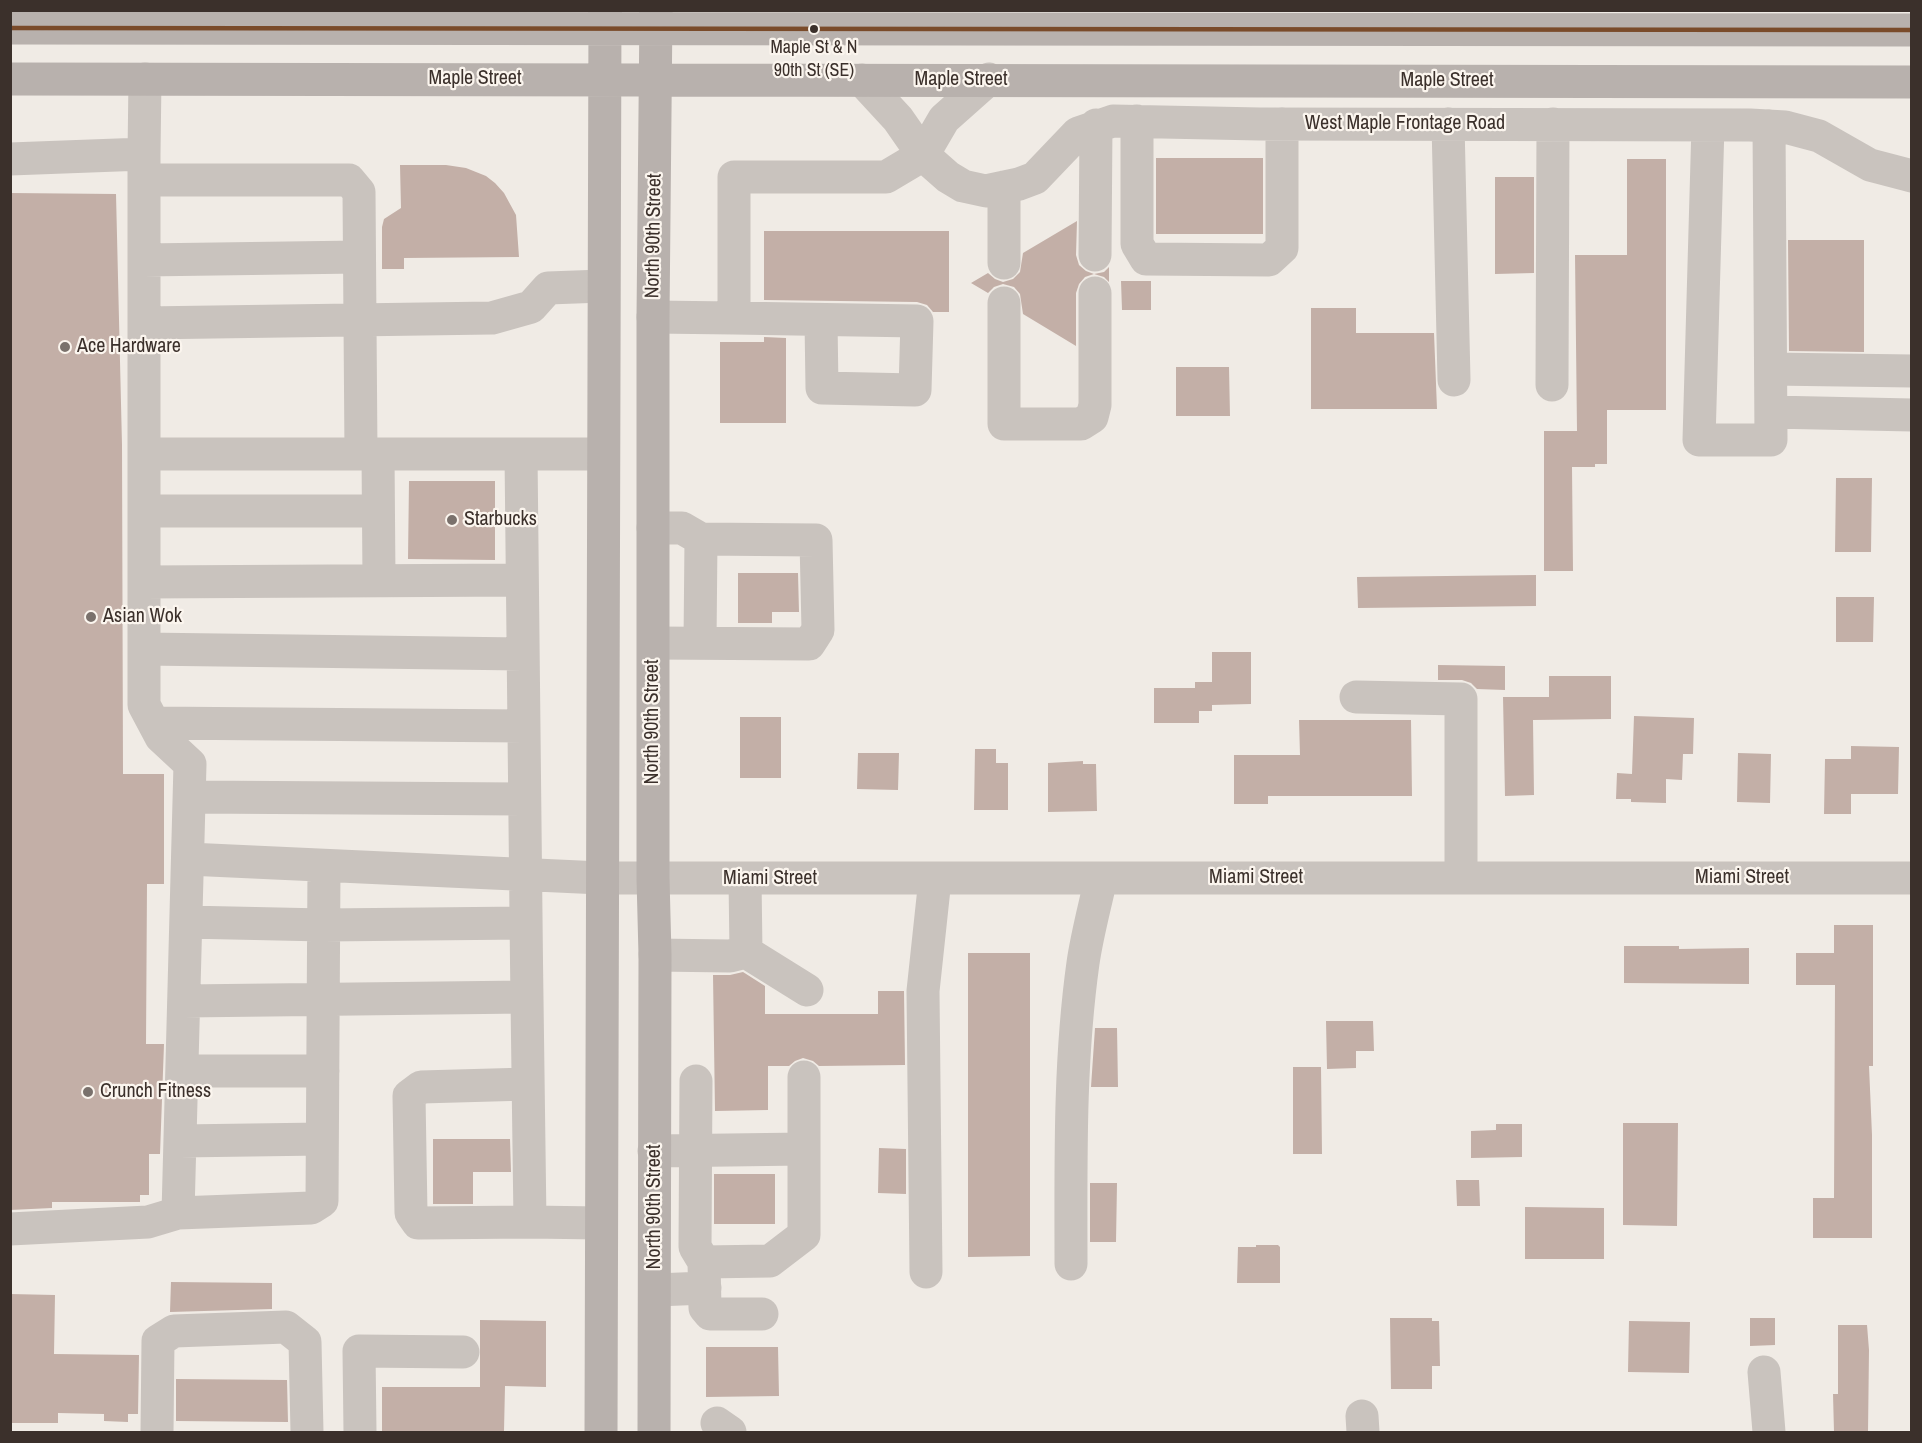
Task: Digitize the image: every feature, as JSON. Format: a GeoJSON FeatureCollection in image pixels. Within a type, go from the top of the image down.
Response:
{"type":"FeatureCollection","features":[{"type":"Feature","properties":{"kind":"main road"},"geometry":{"type":"LineString","coordinates":[[26,22],[309,19],[1674,20],[1911,30]]}},
{"type":"Feature","properties":{"kind":"main road"},"geometry":{"type":"LineString","coordinates":[[601,1432],[604,19]]}},
{"type":"Feature","properties":{"kind":"main road","name":"North 90th Street"},"geometry":{"type":"LineString","coordinates":[[654,1432],[656,1290],[653,317],[656,19]]}},
{"type":"Feature","properties":{"kind":"main road","name":"Maple Street"},"geometry":{"type":"LineString","coordinates":[[10,79],[1911,82]]}},
{"type":"Feature","properties":{"kind":"street"},"geometry":{"type":"LineString","coordinates":[[146,80],[144,705],[161,737],[190,764],[178,1213]]}},
{"type":"Feature","properties":{"kind":"street","name":"West Maple Frontage Road"},"geometry":{"type":"LineString","coordinates":[[862,80],[898,119],[923,155],[948,177],[963,186],[986,191],[1019,184],[1035,177],[1078,133],[1113,121],[1785,127],[1819,136],[1870,165],[1911,176]]}},
{"type":"Feature","properties":{"kind":"street"},"geometry":{"type":"LineString","coordinates":[[734,318],[734,177],[886,177],[923,155],[944,119],[989,80]]}},
{"type":"Feature","properties":{"kind":"street"},"geometry":{"type":"LineString","coordinates":[[1137,121],[1137,244],[1146,259],[1269,260],[1282,248],[1282,124]]}},
{"type":"Feature","properties":{"kind":"street"},"geometry":{"type":"LineString","coordinates":[[1448,124],[1454,380]]}},
{"type":"Feature","properties":{"kind":"street"},"geometry":{"type":"LineString","coordinates":[[1552,385],[1553,124]]}},
{"type":"Feature","properties":{"kind":"street"},"geometry":{"type":"LineString","coordinates":[[1095,255],[1096,125]]}},
{"type":"Feature","properties":{"kind":"street"},"geometry":{"type":"LineString","coordinates":[[1708,125],[1699,440],[1771,440],[1769,126]]}},
{"type":"Feature","properties":{"kind":"street"},"geometry":{"type":"LineString","coordinates":[[10,159],[349,180],[359,192],[360,320],[369,454],[378,511],[379,580]]}},
{"type":"Feature","properties":{"kind":"street"},"geometry":{"type":"LineString","coordinates":[[1004,187],[1004,263]]}},
{"type":"Feature","properties":{"kind":"street"},"geometry":{"type":"LineString","coordinates":[[144,260],[360,257]]}},
{"type":"Feature","properties":{"kind":"street"},"geometry":{"type":"LineString","coordinates":[[144,323],[492,318],[531,307],[548,288],[603,286]]}},
{"type":"Feature","properties":{"kind":"street"},"geometry":{"type":"LineString","coordinates":[[1004,303],[1004,424],[1081,424],[1092,417],[1095,405],[1095,293]]}},
{"type":"Feature","properties":{"kind":"street"},"geometry":{"type":"LineString","coordinates":[[653,317],[821,321]]}},
{"type":"Feature","properties":{"kind":"street"},"geometry":{"type":"LineString","coordinates":[[1771,369],[1911,371]]}},
{"type":"Feature","properties":{"kind":"street"},"geometry":{"type":"LineString","coordinates":[[1771,412],[1911,415]]}},
{"type":"Feature","properties":{"kind":"street"},"geometry":{"type":"LineString","coordinates":[[144,454],[602,454]]}},
{"type":"Feature","properties":{"kind":"street"},"geometry":{"type":"LineString","coordinates":[[521,454],[524,874],[530,1222]]}},
{"type":"Feature","properties":{"kind":"street"},"geometry":{"type":"LineString","coordinates":[[144,511],[378,511]]}},
{"type":"Feature","properties":{"kind":"street"},"geometry":{"type":"LineString","coordinates":[[653,528],[682,528],[716,539],[745,561],[817,561],[818,630],[809,644],[654,643]]}},
{"type":"Feature","properties":{"kind":"street"},"geometry":{"type":"LineString","coordinates":[[699,643],[716,539]]}},
{"type":"Feature","properties":{"kind":"street"},"geometry":{"type":"LineString","coordinates":[[144,582],[522,580]]}},
{"type":"Feature","properties":{"kind":"street"},"geometry":{"type":"LineString","coordinates":[[144,649],[522,654]]}},
{"type":"Feature","properties":{"kind":"street"},"geometry":{"type":"LineString","coordinates":[[1356,697],[1461,699],[1461,878]]}},
{"type":"Feature","properties":{"kind":"street"},"geometry":{"type":"LineString","coordinates":[[154,723],[523,726]]}},
{"type":"Feature","properties":{"kind":"street"},"geometry":{"type":"LineString","coordinates":[[190,797],[524,799]]}},
{"type":"Feature","properties":{"kind":"street","name":"Miami Street"},"geometry":{"type":"LineString","coordinates":[[188,859],[601,878],[1911,878]]}},
{"type":"Feature","properties":{"kind":"street"},"geometry":{"type":"LineString","coordinates":[[10,1229],[148,1222],[178,1213],[310,1208],[322,1201],[324,866]]}},
{"type":"Feature","properties":{"kind":"street"},"geometry":{"type":"LineString","coordinates":[[1071,1264],[1071,1105],[1080,988],[1083,961],[1101,878]]}},
{"type":"Feature","properties":{"kind":"street"},"geometry":{"type":"LineString","coordinates":[[745,879],[746,952]]}},
{"type":"Feature","properties":{"kind":"street"},"geometry":{"type":"LineString","coordinates":[[926,1272],[923,991],[935,879]]}},
{"type":"Feature","properties":{"kind":"street"},"geometry":{"type":"LineString","coordinates":[[186,922],[324,925],[525,923]]}},
{"type":"Feature","properties":{"kind":"street"},"geometry":{"type":"LineString","coordinates":[[655,955],[730,956],[746,952],[807,990]]}},
{"type":"Feature","properties":{"kind":"street"},"geometry":{"type":"LineString","coordinates":[[184,1001],[526,997]]}},
{"type":"Feature","properties":{"kind":"street"},"geometry":{"type":"LineString","coordinates":[[182,1071],[323,1071]]}},
{"type":"Feature","properties":{"kind":"street"},"geometry":{"type":"LineString","coordinates":[[656,1290],[704,1275],[770,1261],[804,1235],[804,1077]]}},
{"type":"Feature","properties":{"kind":"street"},"geometry":{"type":"LineString","coordinates":[[696,1081],[695,1247],[704,1275],[705,1308],[710,1314],[762,1314]]}},
{"type":"Feature","properties":{"kind":"street"},"geometry":{"type":"LineString","coordinates":[[528,1084],[421,1087],[410,1096],[411,1213],[418,1223],[600,1223]]}},
{"type":"Feature","properties":{"kind":"street"},"geometry":{"type":"LineString","coordinates":[[180,1141],[322,1139]]}},
{"type":"Feature","properties":{"kind":"street"},"geometry":{"type":"LineString","coordinates":[[654,1151],[804,1149]]}},
{"type":"Feature","properties":{"kind":"street"},"geometry":{"type":"LineString","coordinates":[[756,1150],[785,1172],[789,1188],[788,1223],[770,1261]]}},
{"type":"Feature","properties":{"kind":"street"},"geometry":{"type":"LineString","coordinates":[[157,1432],[158,1341],[174,1331],[286,1327],[305,1342],[307,1432]]}},
{"type":"Feature","properties":{"kind":"street"},"geometry":{"type":"LineString","coordinates":[[360,1432],[360,1351],[463,1352]]}},
{"type":"Feature","properties":{"kind":"street"},"geometry":{"type":"LineString","coordinates":[[1764,1372],[1769,1432]]}},
{"type":"Feature","properties":{"kind":"building"},"geometry":{"type":"Polygon","coordinates":[[[1156,158],[1263,158],[1263,234],[1156,234],[1156,158]]]}},
{"type":"Feature","properties":{"kind":"building"},"geometry":{"type":"Polygon","coordinates":[[[1627,159],[1666,159],[1666,410],[1607,410],[1607,464],[1595,464],[1595,467],[1572,467],[1573,571],[1544,571],[1544,431],[1577,431],[1575,255],[1627,255],[1627,159]]]}},
{"type":"Feature","properties":{"kind":"building"},"geometry":{"type":"Polygon","coordinates":[[[400,165],[446,165],[466,168],[486,176],[504,193],[516,215],[519,257],[404,258],[404,269],[382,269],[384,219],[401,208],[400,165]]]}},
{"type":"Feature","properties":{"kind":"building"},"geometry":{"type":"Polygon","coordinates":[[[1495,177],[1534,177],[1534,273],[1495,274],[1495,177]]]}},
{"type":"Feature","properties":{"kind":"building"},"geometry":{"type":"Polygon","coordinates":[[[10,193],[116,194],[122,445],[123,774],[164,774],[164,884],[147,884],[146,1044],[164,1044],[160,1154],[149,1154],[149,1195],[140,1195],[140,1202],[52,1202],[52,1208],[10,1210],[10,193]]]}},
{"type":"Feature","properties":{"kind":"building"},"geometry":{"type":"Polygon","coordinates":[[[1077,221],[1076,255],[1079,265],[1094,274],[1085,277],[1076,293],[1076,346],[1023,314],[1020,294],[1014,287],[1003,284],[994,287],[988,293],[971,283],[988,273],[1003,282],[1013,279],[1020,272],[1023,253],[1077,221]]]}},
{"type":"Feature","properties":{"kind":"building"},"geometry":{"type":"Polygon","coordinates":[[[764,231],[949,231],[949,312],[933,312],[927,305],[917,302],[764,300],[764,231]]]}},
{"type":"Feature","properties":{"kind":"building"},"geometry":{"type":"Polygon","coordinates":[[[1788,240],[1864,240],[1864,352],[1789,351],[1788,240]]]}},
{"type":"Feature","properties":{"kind":"building"},"geometry":{"type":"Polygon","coordinates":[[[1109,267],[1109,282],[1104,277],[1094,274],[1104,272],[1109,267]]]}},
{"type":"Feature","properties":{"kind":"building"},"geometry":{"type":"Polygon","coordinates":[[[1121,281],[1151,281],[1151,310],[1122,310],[1121,281]]]}},
{"type":"Feature","properties":{"kind":"building"},"geometry":{"type":"Polygon","coordinates":[[[1311,308],[1356,308],[1356,333],[1434,333],[1437,409],[1311,409],[1311,308]]]}},
{"type":"Feature","properties":{"kind":"building"},"geometry":{"type":"Polygon","coordinates":[[[764,337],[786,338],[786,423],[720,423],[720,342],[764,342],[764,337]]]}},
{"type":"Feature","properties":{"kind":"building"},"geometry":{"type":"Polygon","coordinates":[[[1176,367],[1229,367],[1230,416],[1176,416],[1176,367]]]}},
{"type":"Feature","properties":{"kind":"building"},"geometry":{"type":"Polygon","coordinates":[[[1836,478],[1872,478],[1871,552],[1835,552],[1836,478]]]}},
{"type":"Feature","properties":{"kind":"building","name":"Starbucks"},"geometry":{"type":"Polygon","coordinates":[[[409,481],[495,481],[495,560],[408,559],[409,481]]]}},
{"type":"Feature","properties":{"kind":"building"},"geometry":{"type":"Polygon","coordinates":[[[738,573],[798,573],[799,612],[772,612],[772,623],[738,623],[738,573]]]}},
{"type":"Feature","properties":{"kind":"building"},"geometry":{"type":"Polygon","coordinates":[[[1536,575],[1536,606],[1358,608],[1357,577],[1536,575]]]}},
{"type":"Feature","properties":{"kind":"building"},"geometry":{"type":"Polygon","coordinates":[[[1836,597],[1874,597],[1873,642],[1836,642],[1836,597]]]}},
{"type":"Feature","properties":{"kind":"building"},"geometry":{"type":"Polygon","coordinates":[[[1212,652],[1251,652],[1251,704],[1212,705],[1212,711],[1199,711],[1199,723],[1154,723],[1154,688],[1195,688],[1195,682],[1212,682],[1212,652]]]}},
{"type":"Feature","properties":{"kind":"building"},"geometry":{"type":"Polygon","coordinates":[[[1438,665],[1505,666],[1505,690],[1477,689],[1471,683],[1462,680],[1438,680],[1438,665]]]}},
{"type":"Feature","properties":{"kind":"building"},"geometry":{"type":"Polygon","coordinates":[[[1549,676],[1611,676],[1611,719],[1533,720],[1534,795],[1505,796],[1503,697],[1549,697],[1549,676]]]}},
{"type":"Feature","properties":{"kind":"building"},"geometry":{"type":"Polygon","coordinates":[[[1634,716],[1694,718],[1693,754],[1683,754],[1682,780],[1666,779],[1666,803],[1616,799],[1617,773],[1632,774],[1634,716]]]}},
{"type":"Feature","properties":{"kind":"building"},"geometry":{"type":"Polygon","coordinates":[[[740,717],[781,717],[781,778],[740,778],[740,717]]]}},
{"type":"Feature","properties":{"kind":"building"},"geometry":{"type":"Polygon","coordinates":[[[1299,720],[1411,720],[1412,796],[1268,796],[1268,804],[1234,804],[1234,755],[1300,755],[1299,720]]]}},
{"type":"Feature","properties":{"kind":"building"},"geometry":{"type":"Polygon","coordinates":[[[1851,746],[1899,747],[1898,794],[1851,794],[1851,814],[1824,814],[1825,759],[1851,759],[1851,746]]]}},
{"type":"Feature","properties":{"kind":"building"},"geometry":{"type":"Polygon","coordinates":[[[975,749],[996,749],[996,763],[1008,763],[1008,810],[974,810],[975,749]]]}},
{"type":"Feature","properties":{"kind":"building"},"geometry":{"type":"Polygon","coordinates":[[[858,753],[899,753],[898,790],[857,789],[858,753]]]}},
{"type":"Feature","properties":{"kind":"building"},"geometry":{"type":"Polygon","coordinates":[[[1738,753],[1771,754],[1770,803],[1737,802],[1738,753]]]}},
{"type":"Feature","properties":{"kind":"building"},"geometry":{"type":"Polygon","coordinates":[[[1083,761],[1083,764],[1096,764],[1097,811],[1048,812],[1048,763],[1083,761]]]}},
{"type":"Feature","properties":{"kind":"building"},"geometry":{"type":"Polygon","coordinates":[[[1834,925],[1873,925],[1873,1066],[1869,1066],[1872,1238],[1813,1238],[1813,1198],[1834,1198],[1835,985],[1796,985],[1796,953],[1834,953],[1834,925]]]}},
{"type":"Feature","properties":{"kind":"building"},"geometry":{"type":"Polygon","coordinates":[[[1624,946],[1679,946],[1679,949],[1749,948],[1749,984],[1624,983],[1624,946]]]}},
{"type":"Feature","properties":{"kind":"building"},"geometry":{"type":"Polygon","coordinates":[[[968,953],[1030,953],[1030,1256],[968,1257],[968,953]]]}},
{"type":"Feature","properties":{"kind":"building"},"geometry":{"type":"Polygon","coordinates":[[[743,972],[765,986],[765,1014],[878,1014],[878,991],[904,991],[905,1065],[819,1066],[803,1058],[789,1066],[768,1066],[768,1110],[715,1111],[713,975],[743,972]]]}},
{"type":"Feature","properties":{"kind":"building"},"geometry":{"type":"Polygon","coordinates":[[[1326,1021],[1373,1021],[1374,1051],[1356,1051],[1356,1068],[1327,1069],[1326,1021]]]}},
{"type":"Feature","properties":{"kind":"building"},"geometry":{"type":"Polygon","coordinates":[[[1095,1028],[1117,1028],[1118,1087],[1091,1087],[1095,1028]]]}},
{"type":"Feature","properties":{"kind":"building"},"geometry":{"type":"Polygon","coordinates":[[[1293,1067],[1321,1067],[1322,1154],[1293,1154],[1293,1067]]]}},
{"type":"Feature","properties":{"kind":"building"},"geometry":{"type":"Polygon","coordinates":[[[1623,1123],[1678,1123],[1677,1226],[1623,1225],[1623,1123]]]}},
{"type":"Feature","properties":{"kind":"building"},"geometry":{"type":"Polygon","coordinates":[[[1496,1124],[1522,1124],[1522,1157],[1471,1158],[1471,1131],[1496,1130],[1496,1124]]]}},
{"type":"Feature","properties":{"kind":"building"},"geometry":{"type":"Polygon","coordinates":[[[433,1139],[510,1139],[511,1172],[473,1172],[473,1204],[433,1204],[433,1139]]]}},
{"type":"Feature","properties":{"kind":"building"},"geometry":{"type":"Polygon","coordinates":[[[879,1148],[906,1149],[906,1194],[878,1193],[879,1148]]]}},
{"type":"Feature","properties":{"kind":"building"},"geometry":{"type":"Polygon","coordinates":[[[714,1174],[775,1174],[775,1224],[714,1224],[714,1174]]]}},
{"type":"Feature","properties":{"kind":"building"},"geometry":{"type":"Polygon","coordinates":[[[1456,1180],[1479,1180],[1480,1206],[1457,1206],[1456,1180]]]}},
{"type":"Feature","properties":{"kind":"building"},"geometry":{"type":"Polygon","coordinates":[[[1090,1183],[1117,1183],[1116,1242],[1090,1242],[1090,1183]]]}},
{"type":"Feature","properties":{"kind":"building"},"geometry":{"type":"Polygon","coordinates":[[[1525,1207],[1604,1208],[1604,1259],[1525,1259],[1525,1207]]]}},
{"type":"Feature","properties":{"kind":"building"},"geometry":{"type":"Polygon","coordinates":[[[1256,1245],[1278,1245],[1280,1247],[1280,1283],[1237,1283],[1238,1247],[1256,1247],[1256,1245]]]}},
{"type":"Feature","properties":{"kind":"building"},"geometry":{"type":"Polygon","coordinates":[[[171,1282],[272,1283],[272,1309],[170,1312],[171,1282]]]}},
{"type":"Feature","properties":{"kind":"building"},"geometry":{"type":"Polygon","coordinates":[[[10,1294],[55,1295],[54,1354],[139,1355],[138,1414],[128,1414],[128,1422],[104,1421],[104,1414],[58,1413],[58,1423],[10,1423],[10,1294]]]}},
{"type":"Feature","properties":{"kind":"building"},"geometry":{"type":"Polygon","coordinates":[[[1390,1318],[1432,1318],[1432,1321],[1439,1321],[1440,1366],[1432,1366],[1432,1389],[1391,1389],[1390,1318]]]}},
{"type":"Feature","properties":{"kind":"building"},"geometry":{"type":"Polygon","coordinates":[[[1750,1318],[1775,1318],[1775,1345],[1750,1346],[1750,1318]]]}},
{"type":"Feature","properties":{"kind":"building"},"geometry":{"type":"Polygon","coordinates":[[[480,1320],[546,1321],[546,1387],[505,1386],[504,1431],[382,1431],[382,1387],[480,1387],[480,1320]]]}},
{"type":"Feature","properties":{"kind":"building"},"geometry":{"type":"Polygon","coordinates":[[[1629,1321],[1690,1322],[1689,1373],[1628,1372],[1629,1321]]]}},
{"type":"Feature","properties":{"kind":"building"},"geometry":{"type":"Polygon","coordinates":[[[1838,1325],[1867,1325],[1868,1432],[1834,1432],[1833,1394],[1838,1394],[1838,1325]]]}},
{"type":"Feature","properties":{"kind":"building"},"geometry":{"type":"Polygon","coordinates":[[[706,1347],[778,1347],[779,1396],[706,1397],[706,1347]]]}},
{"type":"Feature","properties":{"kind":"building"},"geometry":{"type":"Polygon","coordinates":[[[176,1379],[287,1380],[288,1422],[176,1421],[176,1379]]]}},
{"type":"Feature","properties":{"kind":"transit line"},"geometry":{"type":"LineString","coordinates":[[10,28],[1912,30]]}},
{"type":"Feature","properties":{"kind":"place","name":"Maple St & N 90th St (SE)"},"geometry":{"type":"Point","coordinates":[814,29]}},
{"type":"Feature","properties":{"kind":"place","name":"Ace Hardware"},"geometry":{"type":"Point","coordinates":[65,347]}},
{"type":"Feature","properties":{"kind":"place","name":"Starbucks"},"geometry":{"type":"Point","coordinates":[452,520]}},
{"type":"Feature","properties":{"kind":"place","name":"Asian Wok"},"geometry":{"type":"Point","coordinates":[91,617]}},
{"type":"Feature","properties":{"kind":"place","name":"Crunch Fitness"},"geometry":{"type":"Point","coordinates":[88,1092]}}]}
